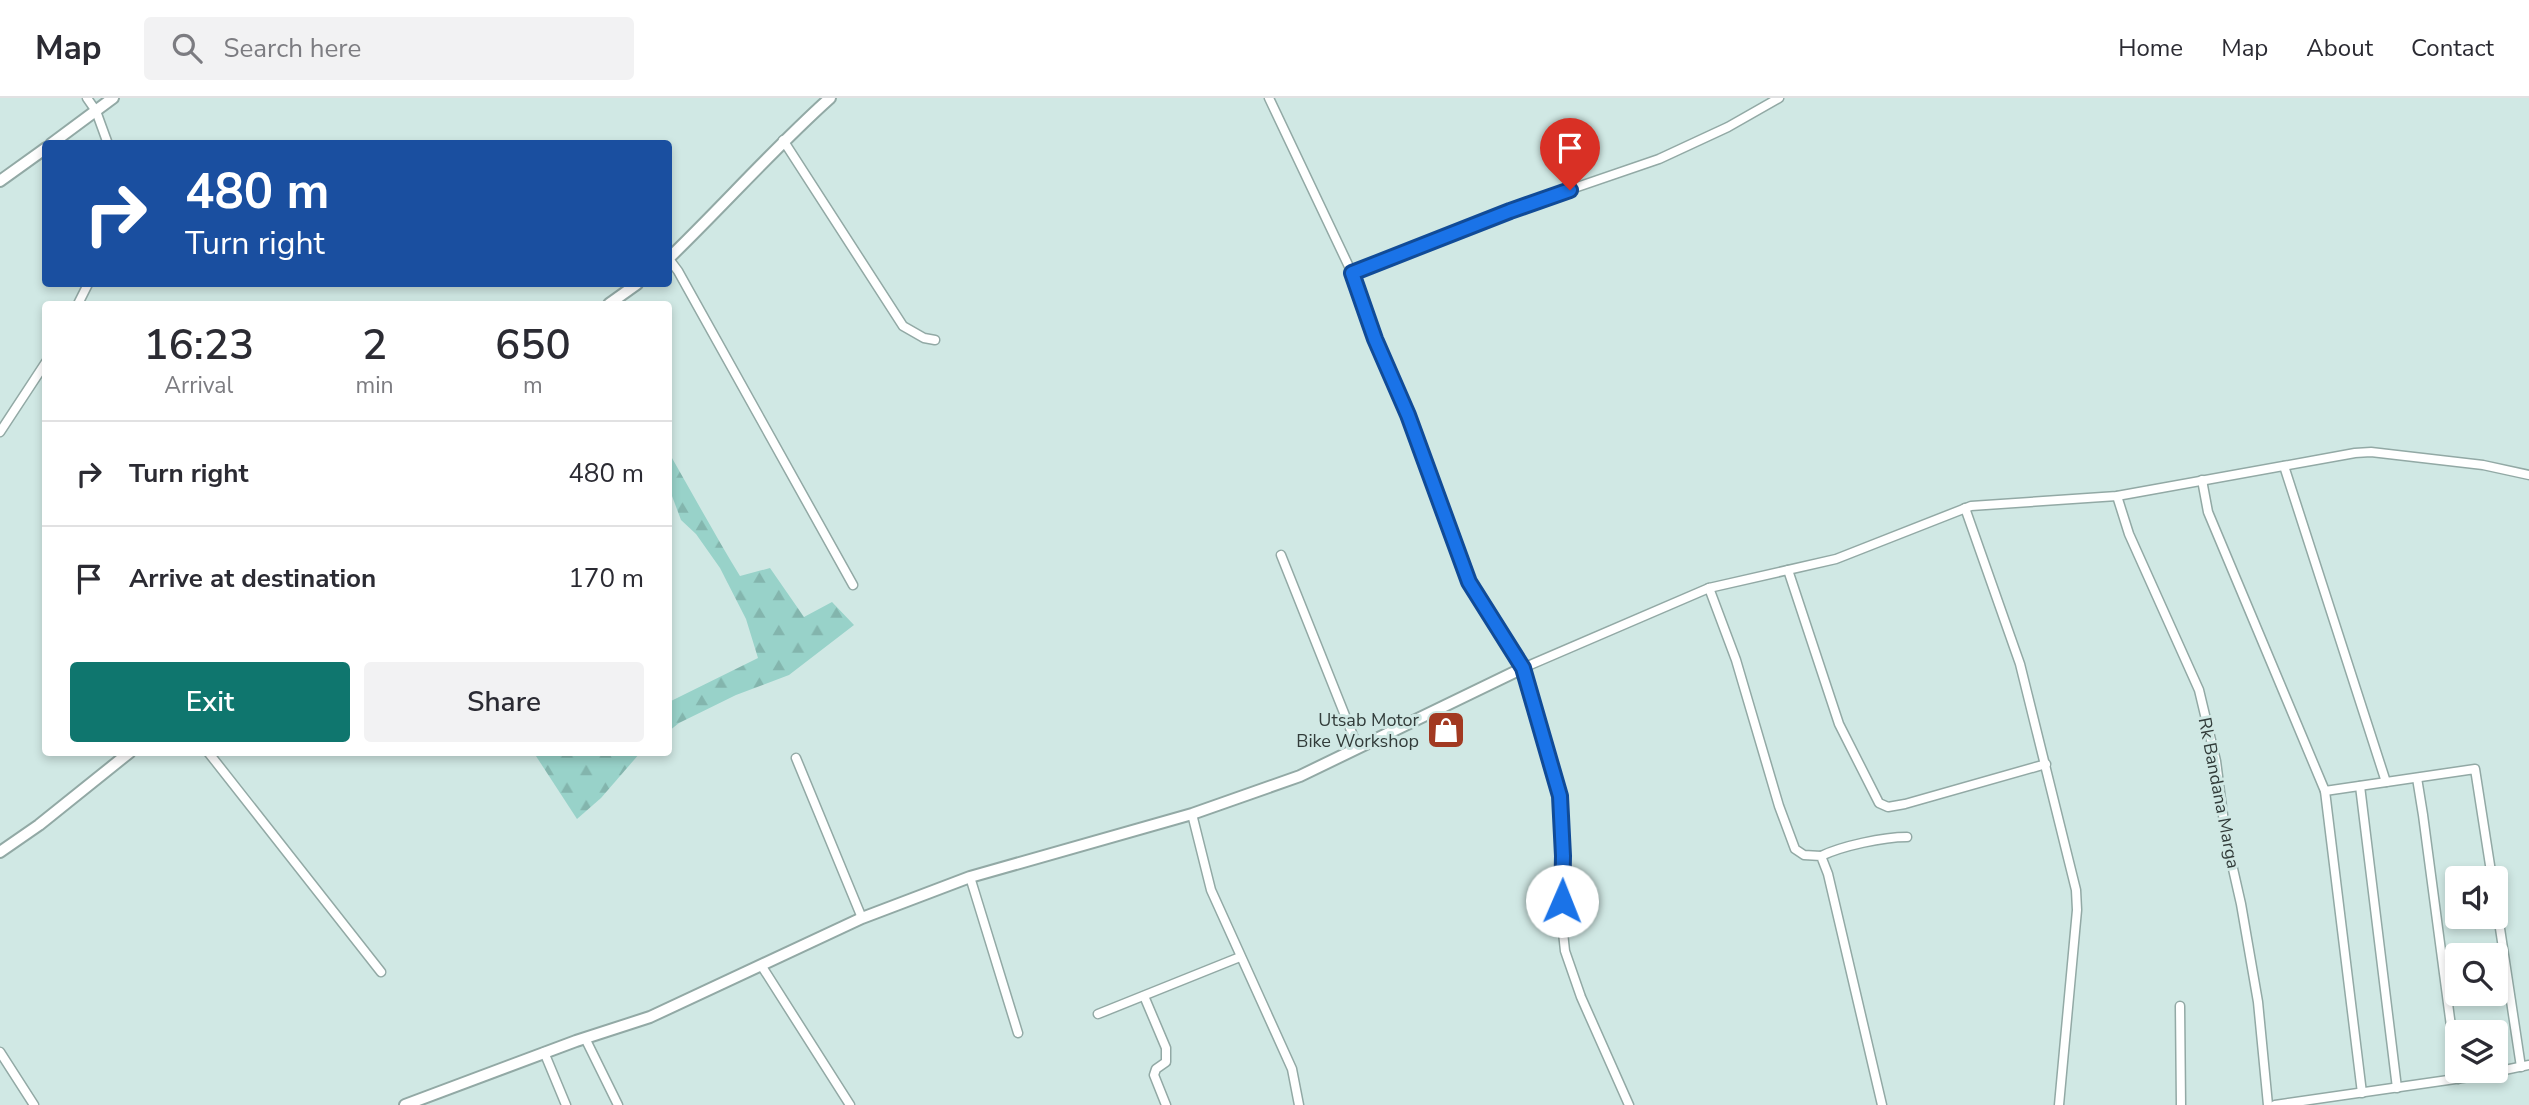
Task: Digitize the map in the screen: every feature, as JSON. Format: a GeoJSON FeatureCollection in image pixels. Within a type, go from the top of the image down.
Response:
{"type":"FeatureCollection","features":[{"type":"Feature","properties":{"kind":"street"},"geometry":{"type":"LineString","coordinates":[[87,98],[96,111],[107,140]]}},
{"type":"Feature","properties":{"kind":"street"},"geometry":{"type":"LineString","coordinates":[[56,140],[113,98]]}},
{"type":"Feature","properties":{"kind":"street"},"geometry":{"type":"LineString","coordinates":[[672,256],[783,140],[830,98]]}},
{"type":"Feature","properties":{"kind":"street"},"geometry":{"type":"LineString","coordinates":[[1269,98],[1352,273],[1469,582],[1523,668],[1560,796],[1565,951],[1580,998],[1629,1105]]}},
{"type":"Feature","properties":{"kind":"street"},"geometry":{"type":"LineString","coordinates":[[1352,273],[1510,211],[1659,159],[1728,127],[1779,98]]}},
{"type":"Feature","properties":{"kind":"street"},"geometry":{"type":"LineString","coordinates":[[783,140],[903,326],[924,338],[935,340]]}},
{"type":"Feature","properties":{"kind":"street"},"geometry":{"type":"LineString","coordinates":[[0,181],[42,151]]}},
{"type":"Feature","properties":{"kind":"street"},"geometry":{"type":"LineString","coordinates":[[672,263],[853,584]]}},
{"type":"Feature","properties":{"kind":"street"},"geometry":{"type":"LineString","coordinates":[[613,301],[633,287]]}},
{"type":"Feature","properties":{"kind":"street"},"geometry":{"type":"LineString","coordinates":[[0,432],[42,368]]}},
{"type":"Feature","properties":{"kind":"street"},"geometry":{"type":"LineString","coordinates":[[405,1105],[544,1052],[650,1017],[862,918],[970,877],[1192,814],[1300,776],[1523,668],[1709,588],[1836,559],[1970,506],[2117,496],[2371,452],[2483,465],[2529,475]]}},
{"type":"Feature","properties":{"kind":"street"},"geometry":{"type":"LineString","coordinates":[[2284,466],[2386,782]]}},
{"type":"Feature","properties":{"kind":"street"},"geometry":{"type":"LineString","coordinates":[[2202,480],[2208,512],[2325,791],[2362,1093]]}},
{"type":"Feature","properties":{"kind":"street","name":"Rk Bandana Marga"},"geometry":{"type":"LineString","coordinates":[[2117,496],[2129,534],[2199,690],[2216,761],[2226,838],[2258,1002],[2268,1105]]}},
{"type":"Feature","properties":{"kind":"street"},"geometry":{"type":"LineString","coordinates":[[1965,508],[2020,664],[2077,890],[2059,1105]]}},
{"type":"Feature","properties":{"kind":"street"},"geometry":{"type":"LineString","coordinates":[[1281,555],[1358,748]]}},
{"type":"Feature","properties":{"kind":"street"},"geometry":{"type":"LineString","coordinates":[[1788,570],[1839,724],[1879,803],[1888,807],[1896,806],[2046,764]]}},
{"type":"Feature","properties":{"kind":"street"},"geometry":{"type":"LineString","coordinates":[[1709,588],[1736,660],[1779,806],[1795,849],[1804,855],[1821,856],[1838,848],[1894,837],[1908,837]]}},
{"type":"Feature","properties":{"kind":"street"},"geometry":{"type":"LineString","coordinates":[[0,852],[40,825],[125,756]]}},
{"type":"Feature","properties":{"kind":"street"},"geometry":{"type":"LineString","coordinates":[[211,756],[380,972]]}},
{"type":"Feature","properties":{"kind":"street"},"geometry":{"type":"LineString","coordinates":[[796,758],[862,918]]}},
{"type":"Feature","properties":{"kind":"street"},"geometry":{"type":"LineString","coordinates":[[2325,791],[2475,769],[2490,866]]}},
{"type":"Feature","properties":{"kind":"street"},"geometry":{"type":"LineString","coordinates":[[2417,778],[2450,1020]]}},
{"type":"Feature","properties":{"kind":"street"},"geometry":{"type":"LineString","coordinates":[[2360,786],[2397,1088]]}},
{"type":"Feature","properties":{"kind":"street"},"geometry":{"type":"LineString","coordinates":[[1192,814],[1211,890],[1292,1069],[1299,1105]]}},
{"type":"Feature","properties":{"kind":"street"},"geometry":{"type":"LineString","coordinates":[[1821,856],[1828,874],[1882,1105]]}},
{"type":"Feature","properties":{"kind":"street"},"geometry":{"type":"LineString","coordinates":[[970,877],[1018,1033]]}},
{"type":"Feature","properties":{"kind":"street"},"geometry":{"type":"LineString","coordinates":[[2501,929],[2525,1066]]}},
{"type":"Feature","properties":{"kind":"street"},"geometry":{"type":"LineString","coordinates":[[1098,1014],[1240,957]]}},
{"type":"Feature","properties":{"kind":"street"},"geometry":{"type":"LineString","coordinates":[[761,965],[850,1105]]}},
{"type":"Feature","properties":{"kind":"street"},"geometry":{"type":"LineString","coordinates":[[1144,996],[1166,1048],[1166,1062],[1156,1069],[1154,1075],[1166,1105]]}},
{"type":"Feature","properties":{"kind":"street"},"geometry":{"type":"LineString","coordinates":[[2180,1006],[2181,1105]]}},
{"type":"Feature","properties":{"kind":"street"},"geometry":{"type":"LineString","coordinates":[[585,1038],[618,1105]]}},
{"type":"Feature","properties":{"kind":"street"},"geometry":{"type":"LineString","coordinates":[[0,1052],[34,1105]]}},
{"type":"Feature","properties":{"kind":"street"},"geometry":{"type":"LineString","coordinates":[[544,1052],[566,1105]]}},
{"type":"Feature","properties":{"kind":"street"},"geometry":{"type":"LineString","coordinates":[[2275,1105],[2445,1081]]}},
{"type":"Feature","properties":{"kind":"green space"},"geometry":{"type":"Polygon","coordinates":[[[672,458],[740,576],[770,568],[804,617],[832,602],[854,625],[789,675],[736,695],[672,729],[672,701],[758,658],[746,619],[720,568],[696,534],[681,520],[672,496],[672,458]]]}},
{"type":"Feature","properties":{"kind":"green space"},"geometry":{"type":"Polygon","coordinates":[[[536,756],[637,756],[601,798],[577,819],[536,756]]]}},
{"type":"Feature","properties":{"kind":"place","name":"Utsab Motor Bike Workshop"},"geometry":{"type":"Point","coordinates":[1446,730]}},
{"type":"Feature","properties":{"kind":"route"},"geometry":{"type":"LineString","coordinates":[[1562,901],[1560,796],[1523,668],[1469,582],[1352,273],[1570,190]]}}]}
